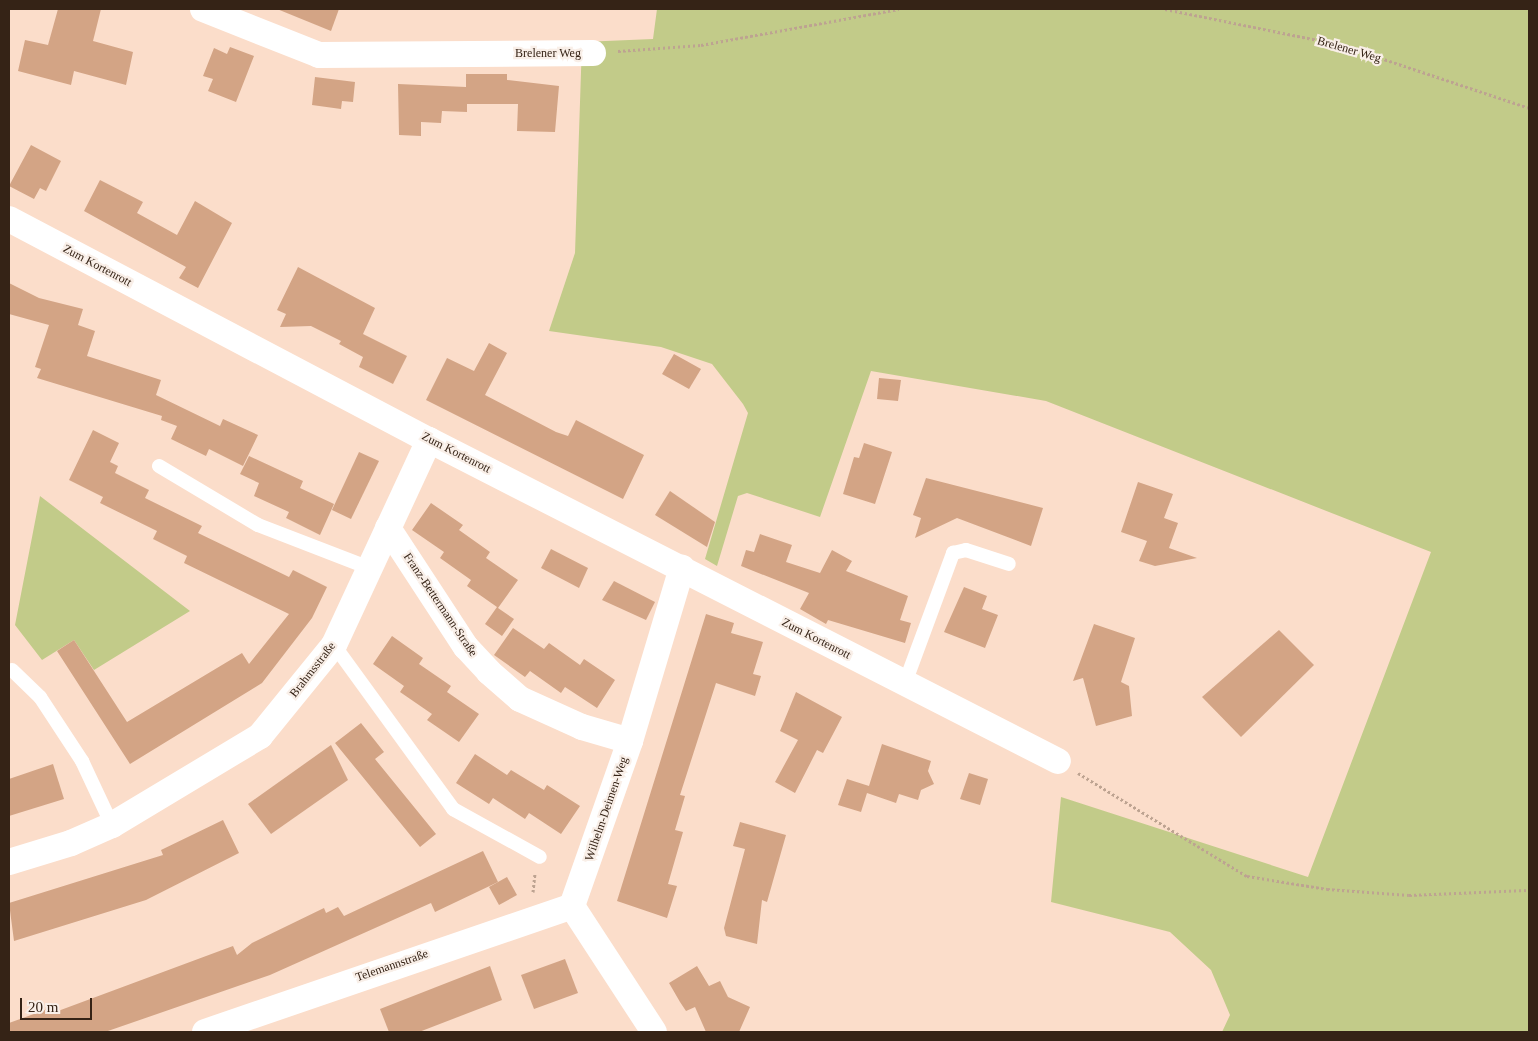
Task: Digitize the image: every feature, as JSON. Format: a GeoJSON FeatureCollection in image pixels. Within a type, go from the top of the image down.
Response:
{"type":"FeatureCollection","features":[{"type":"Feature","properties":{"kind":"street","name":"Brelener Weg"},"geometry":{"type":"LineString","coordinates":[[203,9],[319,55],[592,53]]}},
{"type":"Feature","properties":{"kind":"street","name":"Zum Kortenrott"},"geometry":{"type":"LineString","coordinates":[[9,219],[429,440],[1058,761]]}},
{"type":"Feature","properties":{"kind":"street","name":"Brahmsstraße"},"geometry":{"type":"LineString","coordinates":[[9,862],[71,843],[112,825],[260,736],[334,645],[367,567],[388,528],[429,440]]}},
{"type":"Feature","properties":{"kind":"street","name":"Franz-Bettermann-Straße"},"geometry":{"type":"LineString","coordinates":[[388,528],[466,647],[489,672],[520,699],[582,726],[630,740]]}},
{"type":"Feature","properties":{"kind":"street","name":"Wilhelm-Deimen-Weg"},"geometry":{"type":"LineString","coordinates":[[572,906],[630,740],[682,568]]}},
{"type":"Feature","properties":{"kind":"street","name":"Telemannstraße"},"geometry":{"type":"LineString","coordinates":[[210,1031],[572,906]]}},
{"type":"Feature","properties":{"kind":"street"},"geometry":{"type":"LineString","coordinates":[[572,906],[654,1032]]}},
{"type":"Feature","properties":{"kind":"lane"},"geometry":{"type":"LineString","coordinates":[[159,466],[258,525],[367,567]]}},
{"type":"Feature","properties":{"kind":"lane"},"geometry":{"type":"LineString","coordinates":[[905,683],[953,553],[966,550],[1009,564]]}},
{"type":"Feature","properties":{"kind":"lane"},"geometry":{"type":"LineString","coordinates":[[334,645],[453,809],[540,857]]}},
{"type":"Feature","properties":{"kind":"lane"},"geometry":{"type":"LineString","coordinates":[[12,670],[40,697],[82,761],[112,825]]}},
{"type":"Feature","properties":{"kind":"path","name":"Brelener Weg"},"geometry":{"type":"LineString","coordinates":[[592,53],[701,45],[899,9]]}},
{"type":"Feature","properties":{"kind":"path","name":"Brelener Weg"},"geometry":{"type":"LineString","coordinates":[[1165,9],[1342,45],[1529,108]]}},
{"type":"Feature","properties":{"kind":"path"},"geometry":{"type":"LineString","coordinates":[[1058,761],[1247,876],[1327,889],[1409,894],[1529,890]]}},
{"type":"Feature","properties":{"kind":"green space"},"geometry":{"type":"Polygon","coordinates":[[[657,9],[1529,9],[1529,1032],[1222,1032],[1230,1015],[1211,970],[1170,932],[1051,902],[1061,797],[1308,877],[1431,552],[1046,401],[871,371],[820,517],[747,493],[738,496],[717,566],[705,559],[748,413],[743,404],[712,364],[661,347],[549,331],[575,253],[582,42],[653,39],[657,9]]]}},
{"type":"Feature","properties":{"kind":"green space"},"geometry":{"type":"Polygon","coordinates":[[[40,496],[190,611],[94,670],[74,640],[42,660],[15,625],[40,496]]]}},
{"type":"Feature","properties":{"kind":"building"},"geometry":{"type":"Polygon","coordinates":[[[58,9],[101,9],[93,41],[133,52],[126,85],[74,71],[71,85],[18,71],[25,40],[48,45],[58,9]]]}},
{"type":"Feature","properties":{"kind":"building"},"geometry":{"type":"Polygon","coordinates":[[[277,9],[339,9],[331,31],[277,9]]]}},
{"type":"Feature","properties":{"kind":"building"},"geometry":{"type":"Polygon","coordinates":[[[230,47],[254,56],[236,102],[208,91],[213,79],[203,76],[214,48],[227,54],[230,47]]]}},
{"type":"Feature","properties":{"kind":"building"},"geometry":{"type":"Polygon","coordinates":[[[466,74],[507,74],[507,80],[559,86],[555,132],[517,131],[518,104],[467,104],[467,112],[442,111],[441,123],[421,122],[421,136],[399,135],[398,84],[466,87],[466,74]]]}},
{"type":"Feature","properties":{"kind":"building"},"geometry":{"type":"Polygon","coordinates":[[[315,77],[355,82],[353,102],[342,101],[341,109],[312,105],[315,77]]]}},
{"type":"Feature","properties":{"kind":"building"},"geometry":{"type":"Polygon","coordinates":[[[31,145],[61,161],[46,191],[40,188],[34,199],[9,186],[31,145]]]}},
{"type":"Feature","properties":{"kind":"building"},"geometry":{"type":"Polygon","coordinates":[[[100,180],[143,202],[137,213],[177,235],[195,201],[232,223],[198,288],[179,278],[186,267],[84,211],[100,180]]]}},
{"type":"Feature","properties":{"kind":"building"},"geometry":{"type":"Polygon","coordinates":[[[298,267],[375,308],[363,334],[407,356],[393,384],[359,367],[363,357],[339,344],[341,341],[311,326],[280,327],[286,314],[277,310],[298,267]]]}},
{"type":"Feature","properties":{"kind":"building"},"geometry":{"type":"Polygon","coordinates":[[[9,283],[39,298],[83,309],[78,325],[95,331],[87,356],[161,380],[156,395],[220,426],[223,419],[258,435],[243,466],[209,449],[206,456],[171,439],[177,426],[161,420],[162,416],[37,378],[41,369],[35,367],[49,325],[9,314],[9,283]]]}},
{"type":"Feature","properties":{"kind":"building"},"geometry":{"type":"Polygon","coordinates":[[[489,343],[507,353],[485,395],[556,432],[568,436],[576,420],[644,455],[623,499],[426,400],[447,358],[474,371],[489,343]]]}},
{"type":"Feature","properties":{"kind":"building"},"geometry":{"type":"Polygon","coordinates":[[[674,354],[701,369],[689,389],[662,374],[674,354]]]}},
{"type":"Feature","properties":{"kind":"building"},"geometry":{"type":"Polygon","coordinates":[[[879,378],[901,380],[898,401],[877,399],[879,378]]]}},
{"type":"Feature","properties":{"kind":"building"},"geometry":{"type":"Polygon","coordinates":[[[93,430],[119,443],[110,462],[118,466],[115,473],[149,490],[145,498],[202,526],[198,533],[289,577],[293,570],[327,587],[312,618],[262,683],[130,764],[57,651],[74,640],[127,722],[242,653],[249,664],[289,614],[184,563],[187,556],[153,539],[157,531],[100,503],[103,497],[69,480],[93,430]]]}},
{"type":"Feature","properties":{"kind":"building"},"geometry":{"type":"Polygon","coordinates":[[[864,443],[892,452],[875,504],[843,494],[854,457],[859,458],[864,443]]]}},
{"type":"Feature","properties":{"kind":"building"},"geometry":{"type":"Polygon","coordinates":[[[359,452],[379,461],[351,519],[332,510],[359,452]]]}},
{"type":"Feature","properties":{"kind":"building"},"geometry":{"type":"Polygon","coordinates":[[[249,456],[303,481],[300,488],[334,504],[320,535],[286,518],[289,512],[254,496],[259,483],[240,474],[249,456]]]}},
{"type":"Feature","properties":{"kind":"building"},"geometry":{"type":"Polygon","coordinates":[[[926,478],[1043,508],[1031,546],[957,518],[915,538],[921,518],[913,515],[926,478]]]}},
{"type":"Feature","properties":{"kind":"building"},"geometry":{"type":"Polygon","coordinates":[[[1138,482],[1173,494],[1164,518],[1178,523],[1169,548],[1197,558],[1155,566],[1139,561],[1147,541],[1121,532],[1138,482]]]}},
{"type":"Feature","properties":{"kind":"building"},"geometry":{"type":"Polygon","coordinates":[[[670,491],[715,522],[707,547],[655,515],[670,491]]]}},
{"type":"Feature","properties":{"kind":"building"},"geometry":{"type":"Polygon","coordinates":[[[431,503],[463,525],[459,530],[490,552],[486,558],[518,580],[498,608],[514,619],[502,636],[485,624],[497,607],[467,586],[471,580],[440,558],[444,552],[412,530],[431,503]]]}},
{"type":"Feature","properties":{"kind":"building"},"geometry":{"type":"Polygon","coordinates":[[[760,534],[792,545],[786,562],[820,573],[832,550],[852,561],[846,571],[908,596],[900,620],[911,623],[905,643],[828,620],[826,624],[800,609],[809,593],[741,566],[746,550],[754,552],[760,534]]]}},
{"type":"Feature","properties":{"kind":"building"},"geometry":{"type":"Polygon","coordinates":[[[551,549],[588,568],[579,588],[541,568],[551,549]]]}},
{"type":"Feature","properties":{"kind":"building"},"geometry":{"type":"Polygon","coordinates":[[[614,581],[655,602],[646,620],[602,600],[614,581]]]}},
{"type":"Feature","properties":{"kind":"building"},"geometry":{"type":"Polygon","coordinates":[[[964,587],[987,596],[982,609],[998,615],[985,648],[944,632],[964,587]]]}},
{"type":"Feature","properties":{"kind":"building"},"geometry":{"type":"Polygon","coordinates":[[[706,614],[734,623],[731,633],[763,642],[753,674],[761,676],[755,696],[716,683],[680,795],[685,796],[675,830],[683,832],[668,884],[677,886],[667,918],[617,901],[706,614]]]}},
{"type":"Feature","properties":{"kind":"building"},"geometry":{"type":"Polygon","coordinates":[[[1094,624],[1135,638],[1121,682],[1129,686],[1132,716],[1096,726],[1083,678],[1073,681],[1094,624]]]}},
{"type":"Feature","properties":{"kind":"building"},"geometry":{"type":"Polygon","coordinates":[[[513,628],[544,649],[549,643],[580,665],[584,659],[615,680],[597,708],[565,687],[561,693],[530,671],[525,677],[494,655],[513,628]]]}},
{"type":"Feature","properties":{"kind":"building"},"geometry":{"type":"Polygon","coordinates":[[[1279,630],[1314,665],[1241,737],[1202,697],[1279,630]]]}},
{"type":"Feature","properties":{"kind":"building"},"geometry":{"type":"Polygon","coordinates":[[[392,636],[423,658],[419,664],[451,686],[447,692],[479,714],[459,742],[427,720],[432,714],[400,692],[404,686],[373,664],[392,636]]]}},
{"type":"Feature","properties":{"kind":"building"},"geometry":{"type":"Polygon","coordinates":[[[796,692],[842,717],[823,753],[817,750],[795,793],[775,782],[798,740],[780,731],[796,692]]]}},
{"type":"Feature","properties":{"kind":"building"},"geometry":{"type":"Polygon","coordinates":[[[361,723],[384,752],[375,759],[436,834],[420,847],[335,743],[361,723]]]}},
{"type":"Feature","properties":{"kind":"building"},"geometry":{"type":"Polygon","coordinates":[[[882,744],[931,761],[928,771],[934,784],[921,790],[918,800],[899,794],[896,803],[867,793],[861,812],[838,805],[847,779],[869,786],[882,744]]]}},
{"type":"Feature","properties":{"kind":"building"},"geometry":{"type":"Polygon","coordinates":[[[331,745],[348,780],[271,834],[248,804],[331,745]]]}},
{"type":"Feature","properties":{"kind":"building"},"geometry":{"type":"Polygon","coordinates":[[[475,754],[507,775],[511,770],[544,790],[547,785],[580,806],[561,834],[529,813],[525,819],[493,798],[489,804],[456,783],[475,754]]]}},
{"type":"Feature","properties":{"kind":"building"},"geometry":{"type":"Polygon","coordinates":[[[53,764],[64,799],[9,816],[9,779],[53,764]]]}},
{"type":"Feature","properties":{"kind":"building"},"geometry":{"type":"Polygon","coordinates":[[[969,773],[988,779],[980,805],[960,799],[969,773]]]}},
{"type":"Feature","properties":{"kind":"building"},"geometry":{"type":"Polygon","coordinates":[[[223,820],[239,853],[146,900],[14,941],[9,903],[163,855],[161,850],[223,820]]]}},
{"type":"Feature","properties":{"kind":"building"},"geometry":{"type":"Polygon","coordinates":[[[740,822],[786,835],[767,902],[762,900],[757,944],[726,936],[724,928],[745,849],[733,846],[740,822]]]}},
{"type":"Feature","properties":{"kind":"building"},"geometry":{"type":"Polygon","coordinates":[[[483,851],[498,882],[435,912],[431,903],[270,975],[105,1032],[9,1032],[9,1023],[56,1006],[58,1011],[233,946],[237,955],[252,943],[324,908],[326,913],[338,907],[344,916],[483,851]]]}},
{"type":"Feature","properties":{"kind":"building"},"geometry":{"type":"Polygon","coordinates":[[[507,877],[517,895],[499,905],[489,887],[507,877]]]}},
{"type":"Feature","properties":{"kind":"building"},"geometry":{"type":"Polygon","coordinates":[[[565,959],[578,993],[534,1009],[521,975],[565,959]]]}},
{"type":"Feature","properties":{"kind":"building"},"geometry":{"type":"Polygon","coordinates":[[[490,966],[502,1000],[419,1032],[389,1032],[380,1009],[490,966]]]}},
{"type":"Feature","properties":{"kind":"building"},"geometry":{"type":"Polygon","coordinates":[[[697,966],[709,986],[720,981],[728,997],[750,1007],[739,1032],[706,1032],[695,1007],[686,1011],[680,1002],[669,983],[697,966]]]}}]}
